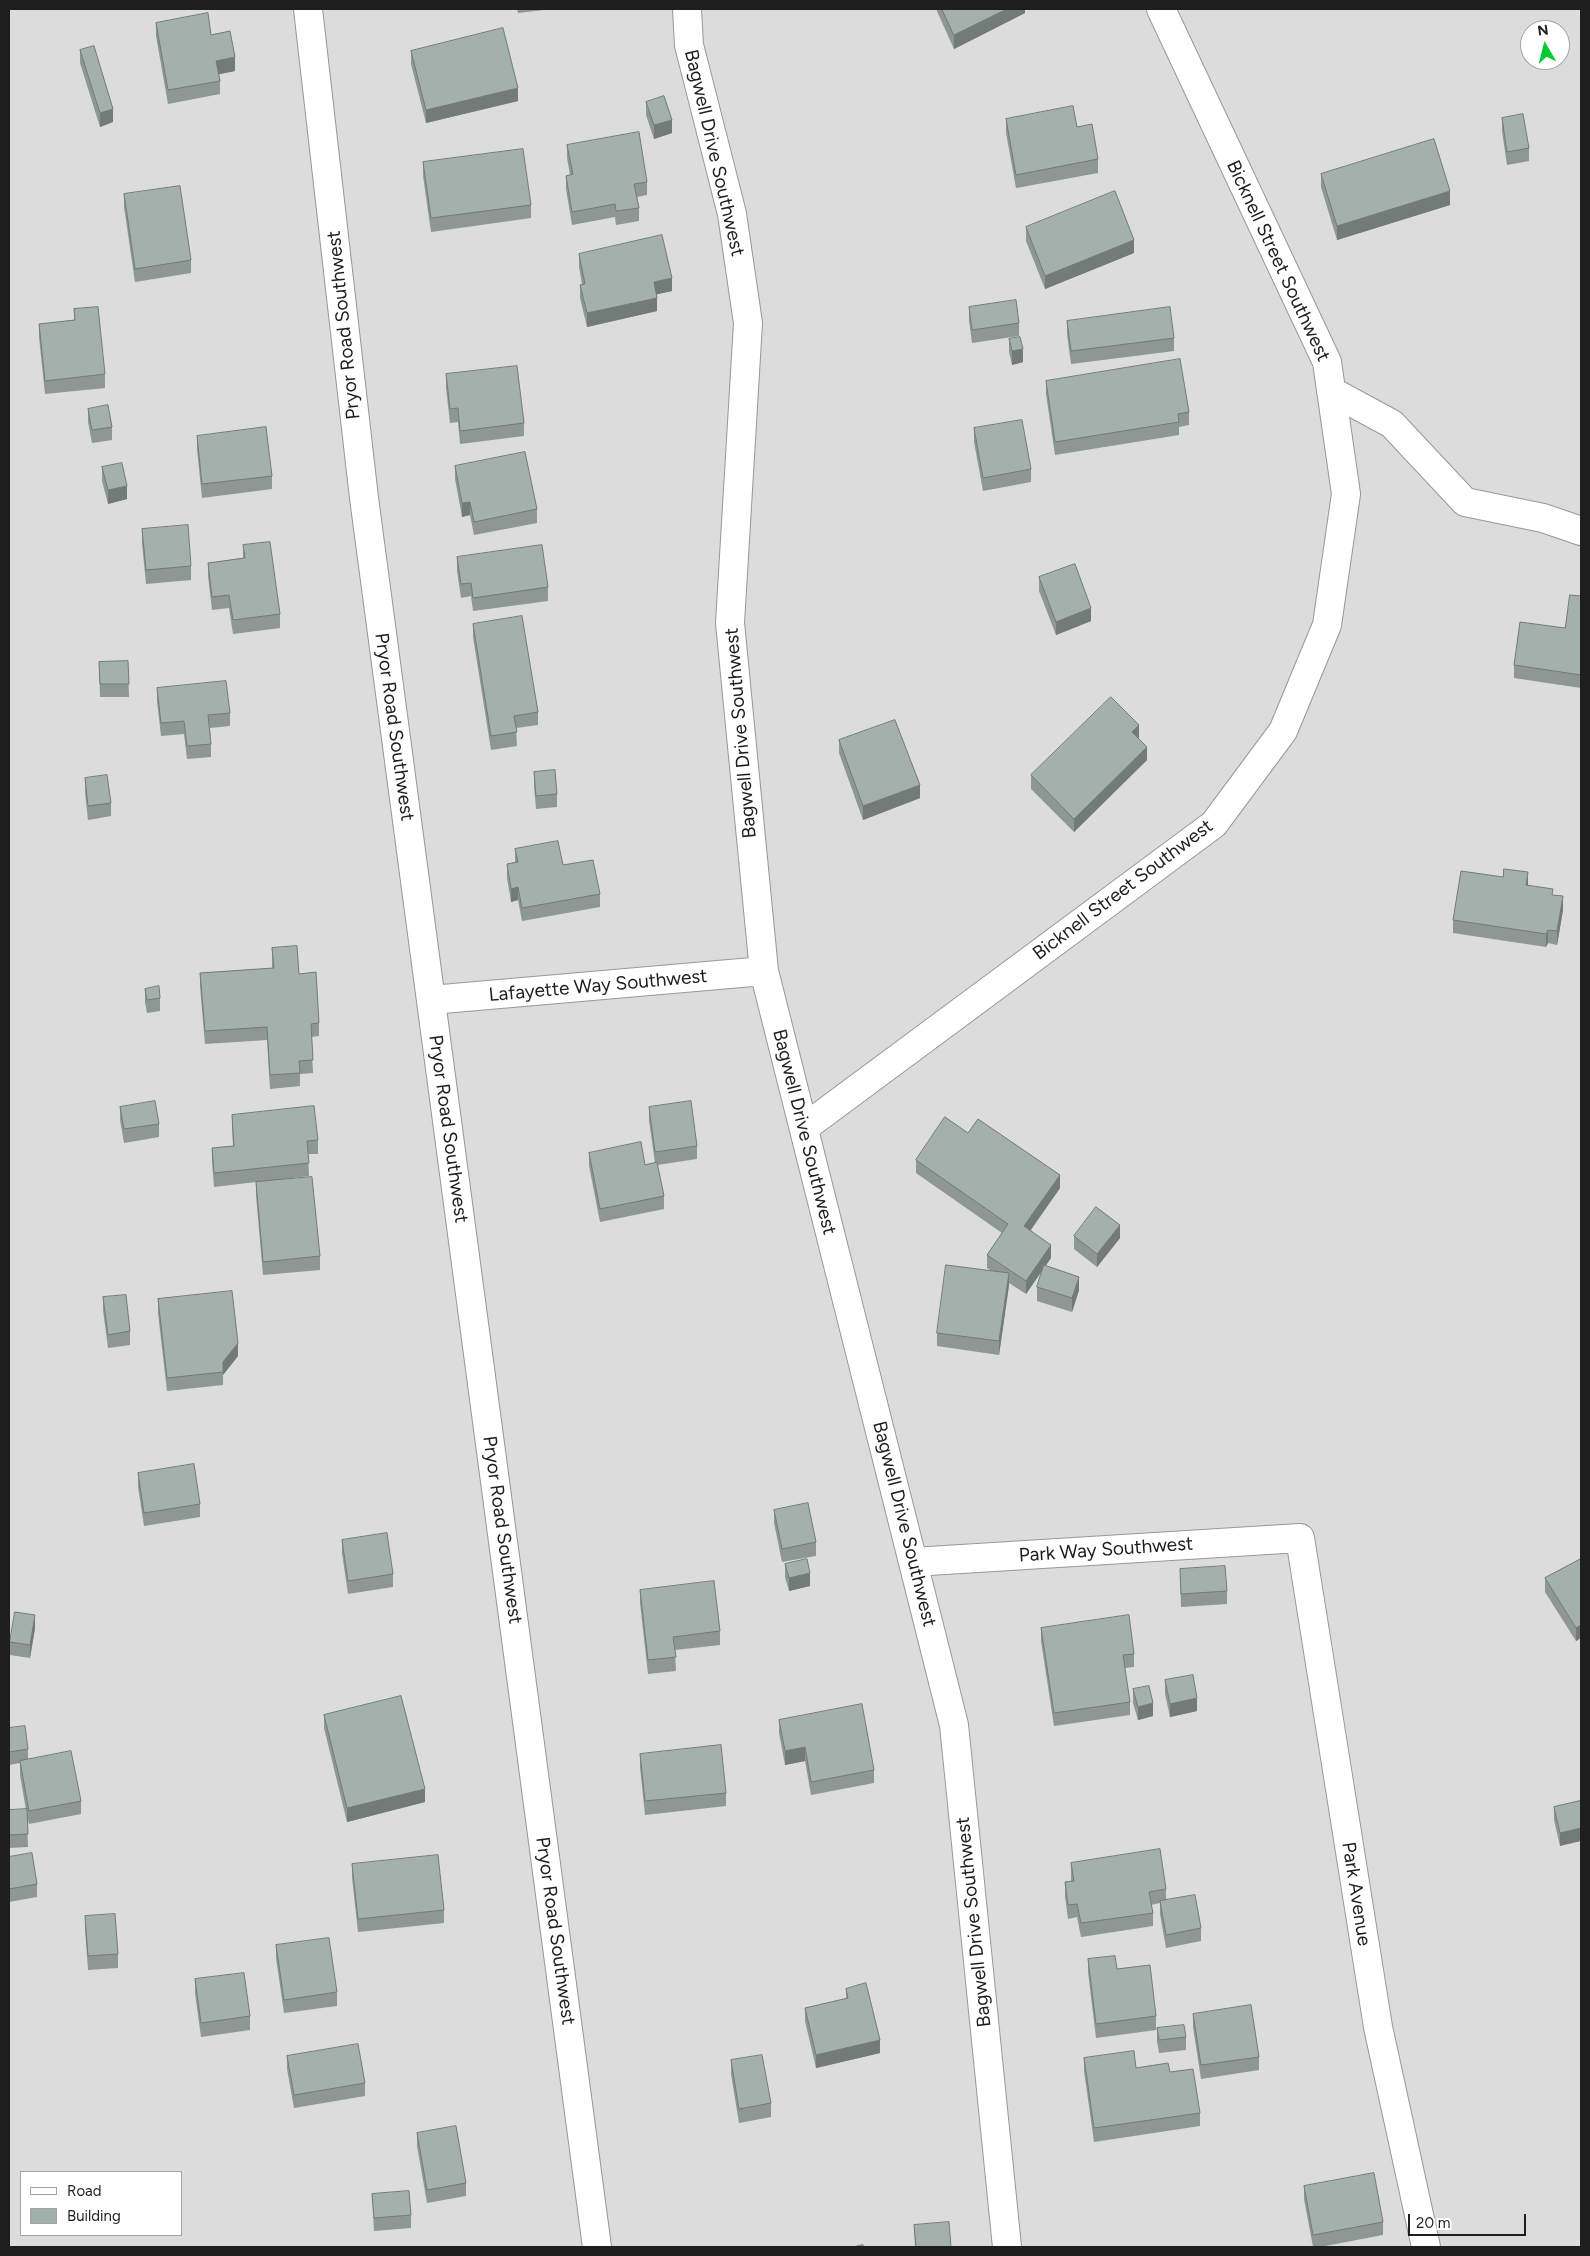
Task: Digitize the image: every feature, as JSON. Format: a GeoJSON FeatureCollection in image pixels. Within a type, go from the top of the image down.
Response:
{"type":"FeatureCollection","features":[{"type":"Feature","properties":{"kind":"street","name":"Pryor Road Southwest"},"geometry":{"type":"LineString","coordinates":[[308,9],[364,498],[597,2247]]}},
{"type":"Feature","properties":{"kind":"street","name":"Bagwell Drive Southwest"},"geometry":{"type":"LineString","coordinates":[[686,9],[689,45],[732,214],[748,323],[730,623],[764,971],[954,1725],[1007,2247]]}},
{"type":"Feature","properties":{"kind":"street","name":"Bicknell Street Southwest"},"geometry":{"type":"LineString","coordinates":[[804,1128],[1214,824],[1283,731],[1327,625],[1346,494],[1327,362],[1161,9]]}},
{"type":"Feature","properties":{"kind":"street"},"geometry":{"type":"LineString","coordinates":[[1331,391],[1392,424],[1465,502],[1543,518],[1581,531]]}},
{"type":"Feature","properties":{"kind":"street","name":"Lafayette Way Southwest"},"geometry":{"type":"LineString","coordinates":[[431,1000],[764,971]]}},
{"type":"Feature","properties":{"kind":"street","name":"Park Way Southwest"},"geometry":{"type":"LineString","coordinates":[[913,1562],[1300,1538]]}},
{"type":"Feature","properties":{"kind":"street","name":"Park Avenue"},"geometry":{"type":"LineString","coordinates":[[1300,1538],[1378,2028],[1426,2247]]}},
{"type":"Feature","properties":{"kind":"shaded area"},"geometry":{"type":"Polygon","coordinates":[[[9,9],[1581,9],[1581,2247],[9,2247],[9,9]]]}},
{"type":"Feature","properties":{"kind":"building"},"geometry":{"type":"Polygon","coordinates":[[[942,9],[1007,9],[954,35],[942,9]]]}},
{"type":"Feature","properties":{"kind":"building"},"geometry":{"type":"Polygon","coordinates":[[[208,13],[211,35],[230,31],[235,57],[216,61],[220,81],[168,90],[156,23],[208,13]]]}},
{"type":"Feature","properties":{"kind":"building"},"geometry":{"type":"Polygon","coordinates":[[[503,28],[518,88],[426,110],[411,51],[503,28]]]}},
{"type":"Feature","properties":{"kind":"building"},"geometry":{"type":"Polygon","coordinates":[[[94,46],[113,109],[100,113],[80,50],[94,46]]]}},
{"type":"Feature","properties":{"kind":"building"},"geometry":{"type":"Polygon","coordinates":[[[664,96],[672,120],[654,125],[646,102],[664,96]]]}},
{"type":"Feature","properties":{"kind":"building"},"geometry":{"type":"Polygon","coordinates":[[[1073,106],[1077,127],[1092,124],[1098,159],[1016,175],[1006,119],[1073,106]]]}},
{"type":"Feature","properties":{"kind":"building"},"geometry":{"type":"Polygon","coordinates":[[[1523,114],[1529,148],[1507,152],[1502,118],[1523,114]]]}},
{"type":"Feature","properties":{"kind":"building"},"geometry":{"type":"Polygon","coordinates":[[[639,132],[647,182],[634,184],[639,208],[616,211],[615,204],[572,212],[566,176],[573,174],[567,145],[639,132]]]}},
{"type":"Feature","properties":{"kind":"building"},"geometry":{"type":"Polygon","coordinates":[[[1434,139],[1450,191],[1337,226],[1321,174],[1434,139]]]}},
{"type":"Feature","properties":{"kind":"building"},"geometry":{"type":"Polygon","coordinates":[[[523,149],[531,205],[431,218],[423,162],[523,149]]]}},
{"type":"Feature","properties":{"kind":"building"},"geometry":{"type":"Polygon","coordinates":[[[180,186],[191,260],[135,269],[124,194],[180,186]]]}},
{"type":"Feature","properties":{"kind":"building"},"geometry":{"type":"Polygon","coordinates":[[[1115,191],[1134,240],[1045,276],[1026,227],[1115,191]]]}},
{"type":"Feature","properties":{"kind":"building"},"geometry":{"type":"Polygon","coordinates":[[[662,235],[672,278],[654,282],[657,298],[587,313],[580,285],[585,284],[579,254],[662,235]]]}},
{"type":"Feature","properties":{"kind":"building"},"geometry":{"type":"Polygon","coordinates":[[[1016,300],[1019,323],[972,330],[969,307],[1016,300]]]}},
{"type":"Feature","properties":{"kind":"building"},"geometry":{"type":"Polygon","coordinates":[[[98,307],[105,374],[45,381],[39,324],[75,320],[74,309],[98,307]]]}},
{"type":"Feature","properties":{"kind":"building"},"geometry":{"type":"Polygon","coordinates":[[[1170,307],[1174,338],[1071,351],[1067,321],[1170,307]]]}},
{"type":"Feature","properties":{"kind":"building"},"geometry":{"type":"Polygon","coordinates":[[[1020,337],[1023,349],[1012,351],[1009,339],[1020,337]]]}},
{"type":"Feature","properties":{"kind":"building"},"geometry":{"type":"Polygon","coordinates":[[[1180,359],[1189,412],[1178,414],[1179,422],[1055,442],[1046,381],[1180,359]]]}},
{"type":"Feature","properties":{"kind":"building"},"geometry":{"type":"Polygon","coordinates":[[[517,366],[524,423],[460,431],[458,408],[450,409],[446,374],[517,366]]]}},
{"type":"Feature","properties":{"kind":"building"},"geometry":{"type":"Polygon","coordinates":[[[108,405],[112,427],[92,430],[88,409],[108,405]]]}},
{"type":"Feature","properties":{"kind":"building"},"geometry":{"type":"Polygon","coordinates":[[[1022,420],[1031,469],[983,478],[974,428],[1022,420]]]}},
{"type":"Feature","properties":{"kind":"building"},"geometry":{"type":"Polygon","coordinates":[[[266,427],[272,476],[202,484],[197,436],[266,427]]]}},
{"type":"Feature","properties":{"kind":"building"},"geometry":{"type":"Polygon","coordinates":[[[525,452],[537,509],[474,522],[470,502],[462,503],[455,466],[525,452]]]}},
{"type":"Feature","properties":{"kind":"building"},"geometry":{"type":"Polygon","coordinates":[[[122,463],[127,486],[108,490],[102,467],[122,463]]]}},
{"type":"Feature","properties":{"kind":"building"},"geometry":{"type":"Polygon","coordinates":[[[188,525],[191,566],[146,570],[142,529],[188,525]]]}},
{"type":"Feature","properties":{"kind":"building"},"geometry":{"type":"Polygon","coordinates":[[[270,542],[280,614],[233,620],[229,595],[212,597],[208,563],[245,558],[243,545],[270,542]]]}},
{"type":"Feature","properties":{"kind":"building"},"geometry":{"type":"Polygon","coordinates":[[[542,545],[548,587],[473,598],[471,583],[461,584],[457,557],[542,545]]]}},
{"type":"Feature","properties":{"kind":"building"},"geometry":{"type":"Polygon","coordinates":[[[1075,564],[1091,608],[1056,622],[1039,577],[1075,564]]]}},
{"type":"Feature","properties":{"kind":"building"},"geometry":{"type":"Polygon","coordinates":[[[1570,595],[1581,596],[1581,675],[1514,665],[1520,622],[1565,628],[1570,595]]]}},
{"type":"Feature","properties":{"kind":"building"},"geometry":{"type":"Polygon","coordinates":[[[522,616],[538,712],[514,716],[517,732],[491,736],[473,624],[522,616]]]}},
{"type":"Feature","properties":{"kind":"building"},"geometry":{"type":"Polygon","coordinates":[[[128,661],[129,684],[100,684],[99,662],[128,661]]]}},
{"type":"Feature","properties":{"kind":"building"},"geometry":{"type":"Polygon","coordinates":[[[226,681],[230,713],[208,715],[211,744],[187,746],[184,721],[161,723],[157,688],[226,681]]]}},
{"type":"Feature","properties":{"kind":"building"},"geometry":{"type":"Polygon","coordinates":[[[1111,697],[1139,725],[1132,732],[1147,747],[1074,819],[1031,775],[1111,697]]]}},
{"type":"Feature","properties":{"kind":"building"},"geometry":{"type":"Polygon","coordinates":[[[895,720],[920,785],[863,806],[839,740],[895,720]]]}},
{"type":"Feature","properties":{"kind":"building"},"geometry":{"type":"Polygon","coordinates":[[[555,770],[557,794],[536,796],[534,772],[555,770]]]}},
{"type":"Feature","properties":{"kind":"building"},"geometry":{"type":"Polygon","coordinates":[[[107,775],[111,803],[88,806],[85,778],[107,775]]]}},
{"type":"Feature","properties":{"kind":"building"},"geometry":{"type":"Polygon","coordinates":[[[558,841],[563,865],[593,860],[600,894],[522,908],[518,887],[511,889],[507,864],[518,862],[515,849],[558,841]]]}},
{"type":"Feature","properties":{"kind":"building"},"geometry":{"type":"Polygon","coordinates":[[[1504,869],[1528,872],[1526,885],[1553,889],[1552,895],[1563,896],[1557,931],[1548,930],[1546,934],[1453,920],[1461,871],[1503,877],[1504,869]]]}},
{"type":"Feature","properties":{"kind":"building"},"geometry":{"type":"Polygon","coordinates":[[[297,946],[299,974],[316,972],[319,1023],[311,1024],[313,1060],[299,1061],[300,1073],[270,1075],[267,1027],[205,1031],[200,973],[274,968],[272,948],[297,946]]]}},
{"type":"Feature","properties":{"kind":"building"},"geometry":{"type":"Polygon","coordinates":[[[159,986],[160,998],[147,1000],[145,989],[159,986]]]}},
{"type":"Feature","properties":{"kind":"building"},"geometry":{"type":"Polygon","coordinates":[[[155,1101],[159,1124],[124,1129],[120,1107],[155,1101]]]}},
{"type":"Feature","properties":{"kind":"building"},"geometry":{"type":"Polygon","coordinates":[[[691,1101],[697,1146],[655,1152],[649,1107],[691,1101]]]}},
{"type":"Feature","properties":{"kind":"building"},"geometry":{"type":"Polygon","coordinates":[[[314,1106],[318,1140],[307,1141],[309,1163],[214,1173],[212,1148],[234,1146],[232,1115],[314,1106]]]}},
{"type":"Feature","properties":{"kind":"building"},"geometry":{"type":"Polygon","coordinates":[[[945,1117],[968,1133],[978,1119],[1060,1175],[1024,1226],[1051,1245],[1026,1281],[987,1255],[1008,1224],[916,1160],[945,1117]]]}},
{"type":"Feature","properties":{"kind":"building"},"geometry":{"type":"Polygon","coordinates":[[[641,1142],[645,1165],[657,1162],[664,1196],[600,1209],[589,1153],[641,1142]]]}},
{"type":"Feature","properties":{"kind":"building"},"geometry":{"type":"Polygon","coordinates":[[[312,1177],[320,1256],[263,1262],[256,1182],[312,1177]]]}},
{"type":"Feature","properties":{"kind":"building"},"geometry":{"type":"Polygon","coordinates":[[[1096,1207],[1120,1225],[1097,1254],[1074,1236],[1096,1207]]]}},
{"type":"Feature","properties":{"kind":"building"},"geometry":{"type":"Polygon","coordinates":[[[946,1265],[1009,1273],[999,1341],[937,1333],[946,1265]]]}},
{"type":"Feature","properties":{"kind":"building"},"geometry":{"type":"Polygon","coordinates":[[[1044,1265],[1079,1277],[1072,1298],[1037,1287],[1044,1265]]]}},
{"type":"Feature","properties":{"kind":"building"},"geometry":{"type":"Polygon","coordinates":[[[232,1291],[238,1343],[223,1362],[223,1372],[167,1378],[158,1299],[232,1291]]]}},
{"type":"Feature","properties":{"kind":"building"},"geometry":{"type":"Polygon","coordinates":[[[126,1295],[130,1331],[108,1335],[103,1297],[126,1295]]]}},
{"type":"Feature","properties":{"kind":"building"},"geometry":{"type":"Polygon","coordinates":[[[194,1464],[200,1504],[144,1513],[138,1473],[194,1464]]]}},
{"type":"Feature","properties":{"kind":"building"},"geometry":{"type":"Polygon","coordinates":[[[808,1503],[816,1542],[782,1549],[774,1510],[808,1503]]]}},
{"type":"Feature","properties":{"kind":"building"},"geometry":{"type":"Polygon","coordinates":[[[387,1533],[393,1574],[348,1581],[342,1540],[387,1533]]]}},
{"type":"Feature","properties":{"kind":"building"},"geometry":{"type":"Polygon","coordinates":[[[807,1559],[810,1573],[789,1578],[785,1564],[807,1559]]]}},
{"type":"Feature","properties":{"kind":"building"},"geometry":{"type":"Polygon","coordinates":[[[1581,1559],[1581,1625],[1576,1628],[1545,1578],[1581,1559]]]}},
{"type":"Feature","properties":{"kind":"building"},"geometry":{"type":"Polygon","coordinates":[[[1225,1566],[1227,1591],[1181,1594],[1180,1569],[1225,1566]]]}},
{"type":"Feature","properties":{"kind":"building"},"geometry":{"type":"Polygon","coordinates":[[[714,1581],[720,1631],[673,1637],[676,1657],[648,1660],[640,1590],[714,1581]]]}},
{"type":"Feature","properties":{"kind":"building"},"geometry":{"type":"Polygon","coordinates":[[[15,1612],[35,1615],[30,1645],[10,1642],[15,1612]]]}},
{"type":"Feature","properties":{"kind":"building"},"geometry":{"type":"Polygon","coordinates":[[[1129,1615],[1134,1654],[1123,1655],[1130,1702],[1054,1713],[1041,1628],[1129,1615]]]}},
{"type":"Feature","properties":{"kind":"building"},"geometry":{"type":"Polygon","coordinates":[[[1193,1675],[1197,1698],[1170,1704],[1165,1680],[1193,1675]]]}},
{"type":"Feature","properties":{"kind":"building"},"geometry":{"type":"Polygon","coordinates":[[[1149,1686],[1153,1703],[1138,1707],[1133,1689],[1149,1686]]]}},
{"type":"Feature","properties":{"kind":"building"},"geometry":{"type":"Polygon","coordinates":[[[401,1696],[425,1789],[347,1808],[324,1715],[401,1696]]]}},
{"type":"Feature","properties":{"kind":"building"},"geometry":{"type":"Polygon","coordinates":[[[862,1704],[874,1770],[811,1782],[805,1747],[785,1751],[779,1720],[862,1704]]]}},
{"type":"Feature","properties":{"kind":"building"},"geometry":{"type":"Polygon","coordinates":[[[25,1726],[28,1749],[9,1752],[9,1728],[25,1726]]]}},
{"type":"Feature","properties":{"kind":"building"},"geometry":{"type":"Polygon","coordinates":[[[721,1745],[726,1793],[645,1801],[640,1754],[721,1745]]]}},
{"type":"Feature","properties":{"kind":"building"},"geometry":{"type":"Polygon","coordinates":[[[71,1751],[81,1801],[29,1811],[20,1761],[71,1751]]]}},
{"type":"Feature","properties":{"kind":"building"},"geometry":{"type":"Polygon","coordinates":[[[1580,1801],[1581,1828],[1560,1833],[1554,1807],[1580,1801]]]}},
{"type":"Feature","properties":{"kind":"building"},"geometry":{"type":"Polygon","coordinates":[[[27,1809],[28,1834],[9,1835],[9,1810],[27,1809]]]}},
{"type":"Feature","properties":{"kind":"building"},"geometry":{"type":"Polygon","coordinates":[[[1160,1849],[1166,1889],[1149,1892],[1153,1913],[1081,1923],[1077,1904],[1068,1905],[1065,1882],[1074,1881],[1071,1863],[1160,1849]]]}},
{"type":"Feature","properties":{"kind":"building"},"geometry":{"type":"Polygon","coordinates":[[[32,1853],[37,1884],[9,1889],[9,1857],[32,1853]]]}},
{"type":"Feature","properties":{"kind":"building"},"geometry":{"type":"Polygon","coordinates":[[[438,1855],[444,1910],[358,1919],[352,1864],[438,1855]]]}},
{"type":"Feature","properties":{"kind":"building"},"geometry":{"type":"Polygon","coordinates":[[[1195,1895],[1201,1928],[1166,1935],[1160,1901],[1195,1895]]]}},
{"type":"Feature","properties":{"kind":"building"},"geometry":{"type":"Polygon","coordinates":[[[115,1914],[118,1954],[88,1956],[85,1916],[115,1914]]]}},
{"type":"Feature","properties":{"kind":"building"},"geometry":{"type":"Polygon","coordinates":[[[329,1938],[337,1992],[284,2000],[276,1945],[329,1938]]]}},
{"type":"Feature","properties":{"kind":"building"},"geometry":{"type":"Polygon","coordinates":[[[1115,1956],[1117,1969],[1150,1965],[1156,2016],[1096,2024],[1088,1959],[1115,1956]]]}},
{"type":"Feature","properties":{"kind":"building"},"geometry":{"type":"Polygon","coordinates":[[[244,1973],[250,2016],[201,2023],[195,1979],[244,1973]]]}},
{"type":"Feature","properties":{"kind":"building"},"geometry":{"type":"Polygon","coordinates":[[[866,1983],[880,2040],[816,2055],[805,2008],[848,1998],[846,1989],[866,1983]]]}},
{"type":"Feature","properties":{"kind":"building"},"geometry":{"type":"Polygon","coordinates":[[[1251,2005],[1259,2057],[1201,2065],[1193,2014],[1251,2005]]]}},
{"type":"Feature","properties":{"kind":"building"},"geometry":{"type":"Polygon","coordinates":[[[1184,2025],[1186,2037],[1159,2040],[1157,2028],[1184,2025]]]}},
{"type":"Feature","properties":{"kind":"building"},"geometry":{"type":"Polygon","coordinates":[[[358,2044],[365,2083],[294,2095],[287,2056],[358,2044]]]}},
{"type":"Feature","properties":{"kind":"building"},"geometry":{"type":"Polygon","coordinates":[[[1134,2051],[1136,2068],[1168,2063],[1170,2072],[1193,2069],[1200,2113],[1094,2128],[1084,2058],[1134,2051]]]}},
{"type":"Feature","properties":{"kind":"building"},"geometry":{"type":"Polygon","coordinates":[[[762,2055],[771,2103],[739,2109],[731,2060],[762,2055]]]}},
{"type":"Feature","properties":{"kind":"building"},"geometry":{"type":"Polygon","coordinates":[[[456,2126],[466,2183],[427,2190],[417,2133],[456,2126]]]}},
{"type":"Feature","properties":{"kind":"building"},"geometry":{"type":"Polygon","coordinates":[[[1374,2173],[1383,2222],[1313,2235],[1304,2186],[1374,2173]]]}},
{"type":"Feature","properties":{"kind":"building"},"geometry":{"type":"Polygon","coordinates":[[[409,2191],[411,2215],[374,2218],[372,2194],[409,2191]]]}},
{"type":"Feature","properties":{"kind":"building"},"geometry":{"type":"Polygon","coordinates":[[[949,2222],[951,2247],[916,2247],[914,2225],[949,2222]]]}}]}
